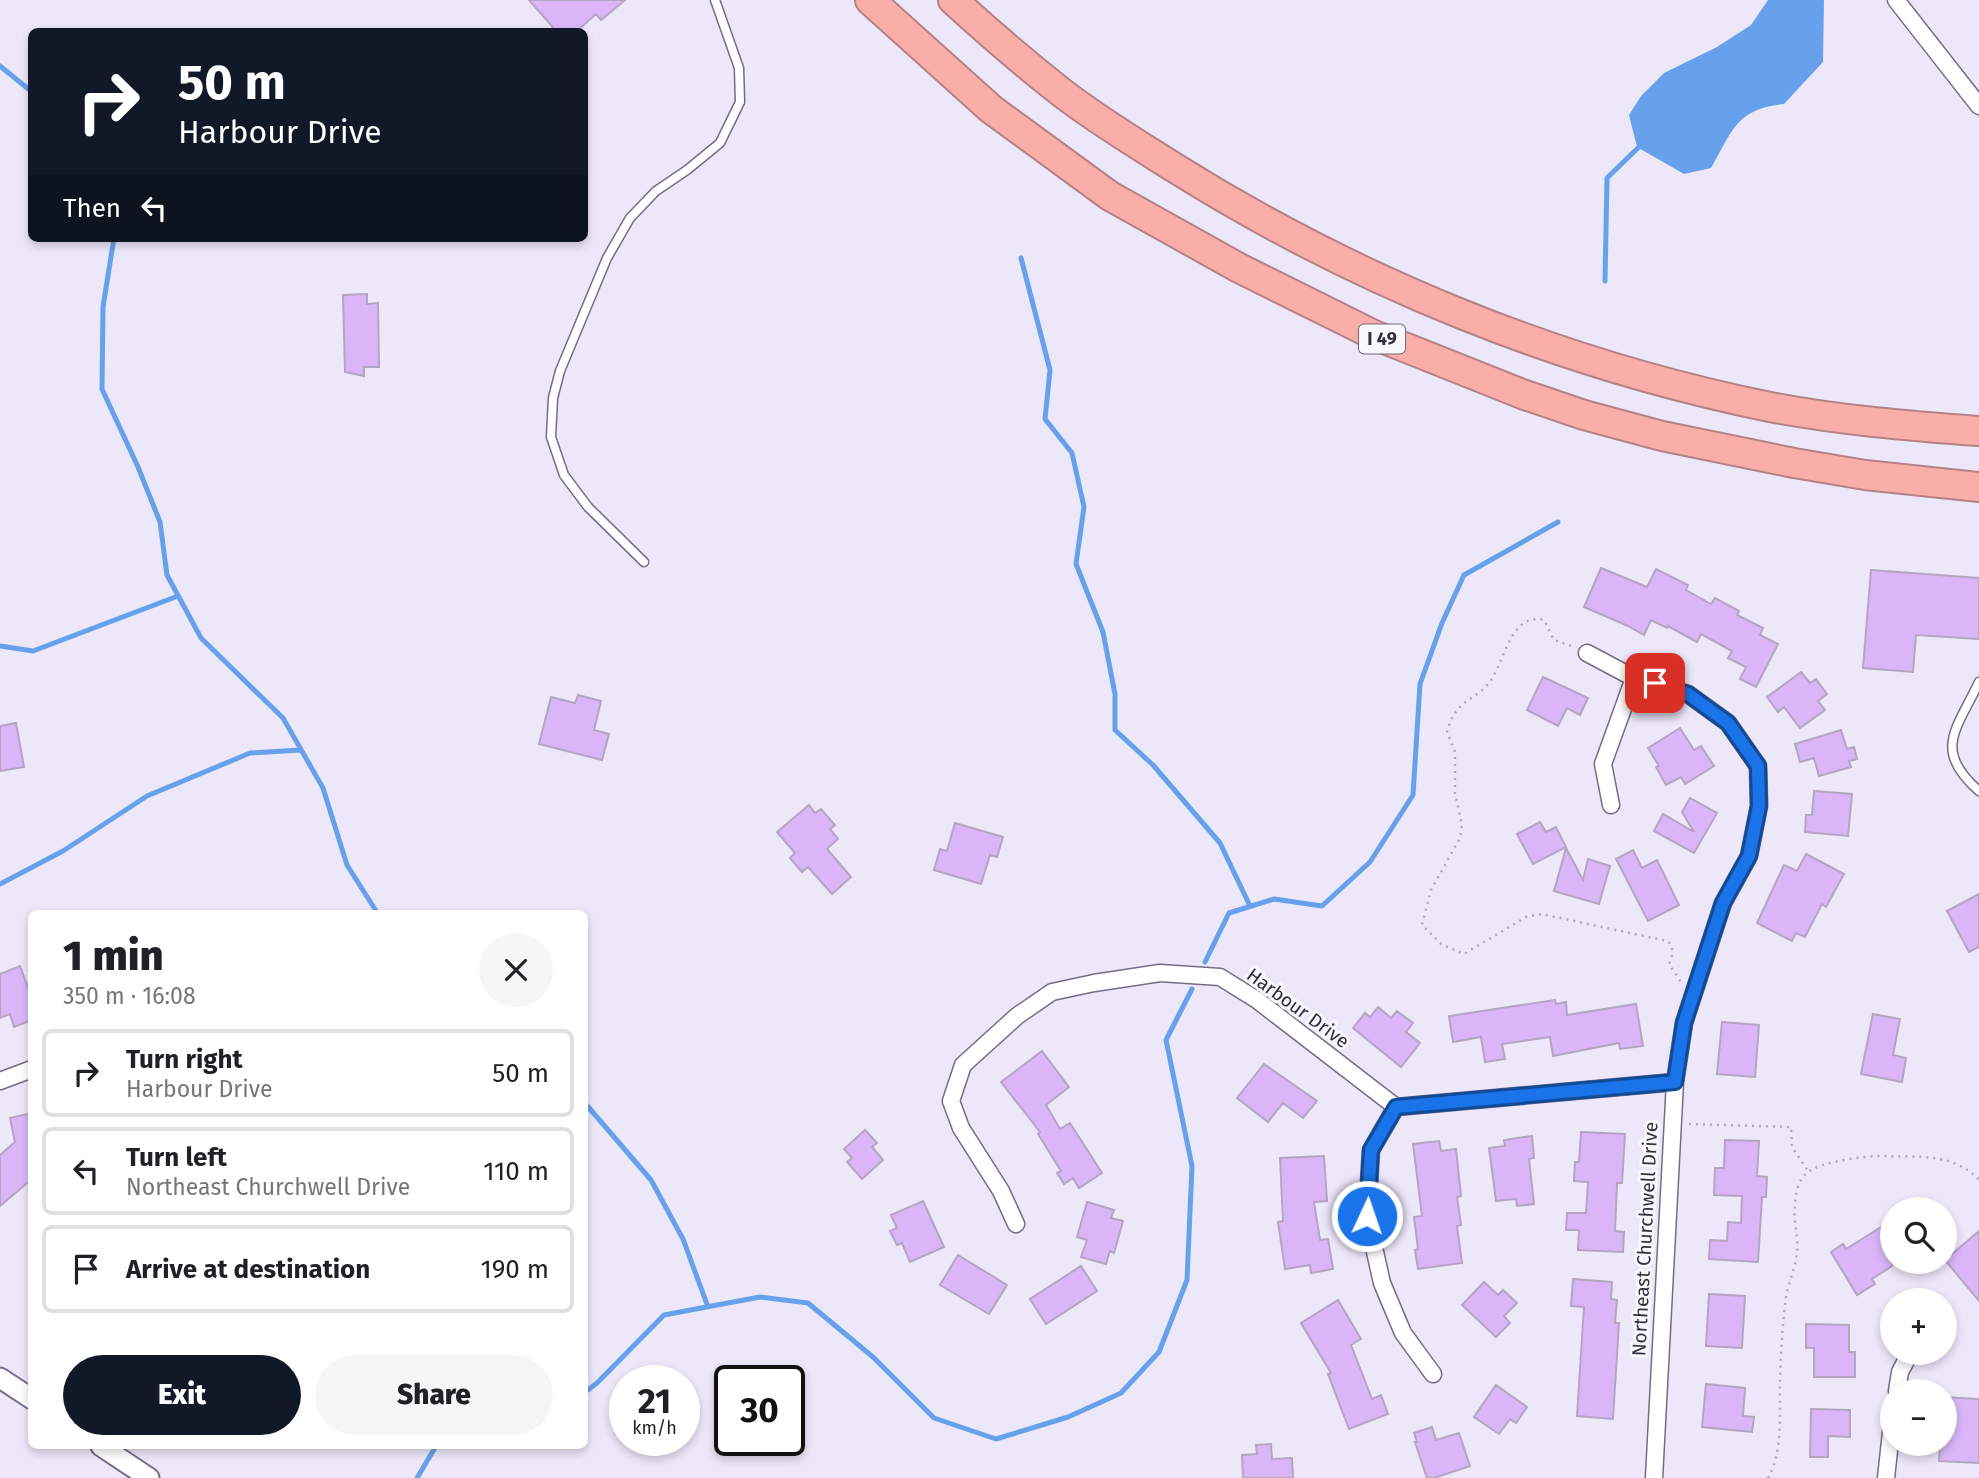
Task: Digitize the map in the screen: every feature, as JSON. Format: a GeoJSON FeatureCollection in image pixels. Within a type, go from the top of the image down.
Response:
{"type":"FeatureCollection","features":[{"type":"Feature","properties":{"kind":"highway","name":"I 49"},"geometry":{"type":"LineString","coordinates":[[870,0],[991,108],[1110,196],[1239,268],[1374,335],[1522,394],[1584,415],[1662,436],[1866,475],[1979,487]]}},
{"type":"Feature","properties":{"kind":"highway"},"geometry":{"type":"LineString","coordinates":[[953,0],[1054,86],[1120,134],[1244,211],[1366,274],[1586,359],[1693,389],[1772,407],[1914,427],[1979,431]]}},
{"type":"Feature","properties":{"kind":"street"},"geometry":{"type":"LineString","coordinates":[[1896,0],[1979,106]]}},
{"type":"Feature","properties":{"kind":"street","name":"Northeast Churchwell Drive"},"geometry":{"type":"LineString","coordinates":[[1587,653],[1634,678],[1688,694],[1728,723],[1758,766],[1759,806],[1749,856],[1723,903],[1693,993],[1684,1023],[1675,1082],[1654,1478]]}},
{"type":"Feature","properties":{"kind":"street"},"geometry":{"type":"LineString","coordinates":[[1611,805],[1603,764],[1634,678]]}},
{"type":"Feature","properties":{"kind":"street","name":"Harbour Drive"},"geometry":{"type":"LineString","coordinates":[[1016,1224],[1001,1191],[961,1128],[951,1101],[963,1065],[1017,1016],[1052,992],[1160,973],[1220,977],[1257,1000],[1396,1107]]}},
{"type":"Feature","properties":{"kind":"street"},"geometry":{"type":"LineString","coordinates":[[0,1081],[28,1070]]}},
{"type":"Feature","properties":{"kind":"street"},"geometry":{"type":"LineString","coordinates":[[1433,1374],[1403,1333],[1382,1283],[1367,1216],[1371,1150],[1396,1107],[1675,1082]]}},
{"type":"Feature","properties":{"kind":"street"},"geometry":{"type":"LineString","coordinates":[[0,1378],[28,1396]]}},
{"type":"Feature","properties":{"kind":"street"},"geometry":{"type":"LineString","coordinates":[[106,1449],[149,1478]]}},
{"type":"Feature","properties":{"kind":"street"},"geometry":{"type":"LineString","coordinates":[[1886,1478],[1888,1456]]}},
{"type":"Feature","properties":{"kind":"lane"},"geometry":{"type":"LineString","coordinates":[[644,562],[588,507],[564,475],[551,437],[553,398],[560,371],[607,258],[630,218],[656,191],[720,143],[740,102],[739,68],[715,0]]}},
{"type":"Feature","properties":{"kind":"lane"},"geometry":{"type":"LineString","coordinates":[[1979,682],[1951,741],[1951,755],[1961,775],[1979,791]]}},
{"type":"Feature","properties":{"kind":"path"},"geometry":{"type":"LineString","coordinates":[[1587,653],[1554,640],[1544,620],[1537,619],[1526,623],[1510,639],[1491,681],[1454,713],[1447,732],[1455,752],[1455,793],[1462,825],[1461,838],[1431,890],[1422,925],[1441,944],[1464,954],[1526,917],[1541,914],[1668,941],[1673,955],[1669,964],[1693,993]]}},
{"type":"Feature","properties":{"kind":"path"},"geometry":{"type":"LineString","coordinates":[[1672,1124],[1791,1128],[1792,1147],[1808,1171]]}},
{"type":"Feature","properties":{"kind":"path"},"geometry":{"type":"LineString","coordinates":[[1768,1478],[1778,1445],[1785,1300],[1797,1253],[1794,1215],[1796,1191],[1808,1171],[1856,1157],[1921,1155],[1941,1158],[1959,1165],[1979,1180]]}},
{"type":"Feature","properties":{"kind":"water"},"geometry":{"type":"Polygon","coordinates":[[[1768,0],[1824,0],[1823,62],[1784,104],[1746,116],[1731,132],[1711,168],[1684,174],[1637,147],[1629,115],[1641,96],[1664,73],[1717,47],[1751,25],[1768,0]]]}},
{"type":"Feature","properties":{"kind":"building"},"geometry":{"type":"Polygon","coordinates":[[[529,0],[625,0],[601,20],[596,14],[580,28],[554,28],[529,0]]]}},
{"type":"Feature","properties":{"kind":"building"},"geometry":{"type":"Polygon","coordinates":[[[367,294],[367,304],[378,303],[379,367],[364,367],[364,376],[345,372],[343,295],[367,294]]]}},
{"type":"Feature","properties":{"kind":"building"},"geometry":{"type":"Polygon","coordinates":[[[1601,568],[1647,587],[1656,569],[1688,585],[1686,590],[1711,604],[1715,598],[1739,611],[1737,615],[1763,628],[1760,635],[1778,644],[1756,687],[1740,679],[1746,667],[1728,658],[1732,651],[1701,634],[1697,642],[1651,620],[1644,635],[1584,607],[1601,568]]]}},
{"type":"Feature","properties":{"kind":"building"},"geometry":{"type":"Polygon","coordinates":[[[1871,570],[1979,578],[1979,639],[1916,635],[1913,672],[1863,668],[1871,570]]]}},
{"type":"Feature","properties":{"kind":"building"},"geometry":{"type":"Polygon","coordinates":[[[1801,672],[1810,683],[1816,679],[1827,694],[1818,701],[1825,710],[1800,728],[1784,707],[1778,712],[1767,697],[1801,672]]]}},
{"type":"Feature","properties":{"kind":"building"},"geometry":{"type":"Polygon","coordinates":[[[1543,677],[1588,698],[1580,715],[1567,708],[1558,726],[1527,710],[1543,677]]]}},
{"type":"Feature","properties":{"kind":"building"},"geometry":{"type":"Polygon","coordinates":[[[578,695],[601,701],[594,730],[609,734],[602,760],[539,744],[551,697],[575,703],[578,695]]]}},
{"type":"Feature","properties":{"kind":"building"},"geometry":{"type":"Polygon","coordinates":[[[16,723],[24,767],[0,771],[0,726],[16,723]]]}},
{"type":"Feature","properties":{"kind":"building"},"geometry":{"type":"Polygon","coordinates":[[[1680,728],[1694,750],[1701,746],[1714,766],[1685,784],[1681,777],[1666,785],[1648,748],[1680,728]]]}},
{"type":"Feature","properties":{"kind":"building"},"geometry":{"type":"Polygon","coordinates":[[[1841,730],[1847,749],[1854,747],[1857,759],[1849,761],[1851,767],[1819,776],[1814,758],[1800,762],[1795,744],[1841,730]]]}},
{"type":"Feature","properties":{"kind":"building"},"geometry":{"type":"Polygon","coordinates":[[[1814,791],[1852,794],[1848,836],[1805,832],[1806,815],[1812,815],[1814,791]]]}},
{"type":"Feature","properties":{"kind":"building"},"geometry":{"type":"Polygon","coordinates":[[[1690,798],[1717,813],[1694,853],[1654,831],[1663,814],[1694,832],[1682,812],[1690,798]]]}},
{"type":"Feature","properties":{"kind":"building"},"geometry":{"type":"Polygon","coordinates":[[[809,805],[815,813],[821,809],[835,825],[830,829],[838,839],[827,849],[851,877],[832,894],[808,867],[802,872],[790,858],[795,853],[777,832],[809,805]]]}},
{"type":"Feature","properties":{"kind":"building"},"geometry":{"type":"Polygon","coordinates":[[[1540,822],[1546,832],[1556,827],[1566,847],[1533,864],[1517,834],[1540,822]]]}},
{"type":"Feature","properties":{"kind":"building"},"geometry":{"type":"Polygon","coordinates":[[[955,823],[1003,837],[997,857],[990,855],[981,884],[934,870],[940,849],[947,851],[955,823]]]}},
{"type":"Feature","properties":{"kind":"building"},"geometry":{"type":"Polygon","coordinates":[[[1566,848],[1583,880],[1588,859],[1610,866],[1599,904],[1554,891],[1566,848]]]}},
{"type":"Feature","properties":{"kind":"building"},"geometry":{"type":"Polygon","coordinates":[[[1633,850],[1642,868],[1657,860],[1679,905],[1648,921],[1616,859],[1633,850]]]}},
{"type":"Feature","properties":{"kind":"building"},"geometry":{"type":"Polygon","coordinates":[[[1806,854],[1844,874],[1826,907],[1822,904],[1805,937],[1796,933],[1792,941],[1757,923],[1784,865],[1797,871],[1806,854]]]}},
{"type":"Feature","properties":{"kind":"building"},"geometry":{"type":"Polygon","coordinates":[[[1979,894],[1979,947],[1969,952],[1947,911],[1979,894]]]}},
{"type":"Feature","properties":{"kind":"building"},"geometry":{"type":"Polygon","coordinates":[[[20,966],[28,987],[28,1022],[14,1027],[10,1014],[0,1018],[0,974],[20,966]]]}},
{"type":"Feature","properties":{"kind":"building"},"geometry":{"type":"Polygon","coordinates":[[[1555,1000],[1556,1004],[1566,1002],[1567,1015],[1636,1004],[1643,1046],[1620,1049],[1619,1043],[1553,1056],[1550,1037],[1502,1044],[1505,1059],[1485,1062],[1481,1037],[1453,1042],[1449,1016],[1555,1000]]]}},
{"type":"Feature","properties":{"kind":"building"},"geometry":{"type":"Polygon","coordinates":[[[1378,1007],[1391,1018],[1397,1011],[1413,1023],[1406,1032],[1420,1043],[1401,1067],[1353,1028],[1365,1013],[1370,1017],[1378,1007]]]}},
{"type":"Feature","properties":{"kind":"building"},"geometry":{"type":"Polygon","coordinates":[[[1873,1014],[1900,1019],[1893,1055],[1906,1058],[1902,1082],[1861,1074],[1873,1014]]]}},
{"type":"Feature","properties":{"kind":"building"},"geometry":{"type":"Polygon","coordinates":[[[1722,1022],[1759,1025],[1755,1077],[1717,1074],[1722,1022]]]}},
{"type":"Feature","properties":{"kind":"building"},"geometry":{"type":"Polygon","coordinates":[[[1042,1051],[1069,1087],[1046,1105],[1060,1129],[1070,1123],[1102,1173],[1079,1188],[1073,1178],[1064,1184],[1057,1173],[1061,1171],[1038,1134],[1040,1132],[1001,1082],[1042,1051]]]}},
{"type":"Feature","properties":{"kind":"building"},"geometry":{"type":"Polygon","coordinates":[[[1264,1064],[1317,1101],[1303,1118],[1283,1103],[1268,1122],[1237,1098],[1264,1064]]]}},
{"type":"Feature","properties":{"kind":"building"},"geometry":{"type":"Polygon","coordinates":[[[28,1114],[28,1182],[0,1206],[0,1155],[15,1142],[10,1118],[28,1114]]]}},
{"type":"Feature","properties":{"kind":"building"},"geometry":{"type":"Polygon","coordinates":[[[865,1130],[877,1143],[872,1147],[883,1160],[862,1179],[847,1162],[852,1158],[844,1149],[865,1130]]]}},
{"type":"Feature","properties":{"kind":"building"},"geometry":{"type":"Polygon","coordinates":[[[1581,1132],[1625,1134],[1622,1183],[1617,1183],[1615,1231],[1624,1232],[1623,1252],[1578,1250],[1579,1230],[1566,1230],[1567,1213],[1586,1213],[1588,1182],[1574,1181],[1575,1162],[1579,1162],[1581,1132]]]}},
{"type":"Feature","properties":{"kind":"building"},"geometry":{"type":"Polygon","coordinates":[[[1532,1136],[1534,1158],[1529,1159],[1534,1204],[1517,1206],[1516,1199],[1496,1201],[1489,1148],[1505,1146],[1504,1140],[1532,1136]]]}},
{"type":"Feature","properties":{"kind":"building"},"geometry":{"type":"Polygon","coordinates":[[[1725,1140],[1759,1141],[1757,1176],[1767,1177],[1766,1197],[1762,1197],[1758,1262],[1709,1259],[1710,1240],[1727,1241],[1728,1222],[1741,1223],[1742,1196],[1714,1195],[1715,1168],[1724,1168],[1725,1140]]]}},
{"type":"Feature","properties":{"kind":"building"},"geometry":{"type":"Polygon","coordinates":[[[1439,1141],[1441,1151],[1456,1149],[1461,1196],[1457,1197],[1461,1225],[1457,1226],[1462,1263],[1418,1269],[1414,1217],[1422,1216],[1413,1144],[1439,1141]]]}},
{"type":"Feature","properties":{"kind":"building"},"geometry":{"type":"Polygon","coordinates":[[[1324,1156],[1327,1201],[1314,1202],[1320,1240],[1328,1239],[1333,1269],[1311,1273],[1310,1265],[1285,1269],[1278,1222],[1283,1221],[1280,1158],[1324,1156]]]}},
{"type":"Feature","properties":{"kind":"building"},"geometry":{"type":"Polygon","coordinates":[[[923,1201],[944,1247],[910,1262],[902,1243],[897,1245],[890,1231],[897,1228],[891,1215],[923,1201]]]}},
{"type":"Feature","properties":{"kind":"building"},"geometry":{"type":"Polygon","coordinates":[[[1087,1202],[1114,1210],[1111,1218],[1123,1221],[1114,1253],[1110,1251],[1106,1264],[1081,1257],[1087,1240],[1077,1237],[1087,1202]]]}},
{"type":"Feature","properties":{"kind":"building"},"geometry":{"type":"Polygon","coordinates":[[[1880,1228],[1880,1274],[1872,1279],[1875,1284],[1857,1295],[1831,1252],[1843,1244],[1846,1249],[1880,1228]]]}},
{"type":"Feature","properties":{"kind":"building"},"geometry":{"type":"Polygon","coordinates":[[[1979,1231],[1979,1301],[1957,1274],[1957,1250],[1979,1231]]]}},
{"type":"Feature","properties":{"kind":"building"},"geometry":{"type":"Polygon","coordinates":[[[958,1255],[1007,1285],[989,1314],[940,1285],[958,1255]]]}},
{"type":"Feature","properties":{"kind":"building"},"geometry":{"type":"Polygon","coordinates":[[[1081,1266],[1097,1291],[1046,1324],[1030,1299],[1081,1266]]]}},
{"type":"Feature","properties":{"kind":"building"},"geometry":{"type":"Polygon","coordinates":[[[1573,1279],[1612,1282],[1611,1299],[1617,1300],[1615,1323],[1619,1323],[1613,1419],[1577,1416],[1584,1307],[1571,1306],[1573,1279]]]}},
{"type":"Feature","properties":{"kind":"building"},"geometry":{"type":"Polygon","coordinates":[[[1484,1282],[1498,1295],[1503,1290],[1517,1303],[1504,1316],[1510,1323],[1496,1337],[1462,1305],[1484,1282]]]}},
{"type":"Feature","properties":{"kind":"building"},"geometry":{"type":"Polygon","coordinates":[[[1709,1294],[1745,1296],[1742,1348],[1706,1346],[1709,1294]]]}},
{"type":"Feature","properties":{"kind":"building"},"geometry":{"type":"Polygon","coordinates":[[[1338,1300],[1361,1339],[1351,1345],[1372,1399],[1381,1395],[1388,1414],[1349,1429],[1328,1374],[1331,1373],[1301,1323],[1338,1300]]]}},
{"type":"Feature","properties":{"kind":"building"},"geometry":{"type":"Polygon","coordinates":[[[1806,1324],[1849,1325],[1849,1352],[1855,1352],[1855,1377],[1814,1377],[1814,1348],[1806,1348],[1806,1324]]]}},
{"type":"Feature","properties":{"kind":"building"},"geometry":{"type":"Polygon","coordinates":[[[1706,1384],[1745,1388],[1743,1416],[1754,1417],[1752,1432],[1702,1427],[1706,1384]]]}},
{"type":"Feature","properties":{"kind":"building"},"geometry":{"type":"Polygon","coordinates":[[[1496,1385],[1527,1407],[1516,1423],[1510,1419],[1499,1434],[1474,1417],[1496,1385]]]}},
{"type":"Feature","properties":{"kind":"building"},"geometry":{"type":"Polygon","coordinates":[[[1957,1398],[1979,1399],[1979,1463],[1939,1461],[1939,1456],[1957,1456],[1957,1398]]]}},
{"type":"Feature","properties":{"kind":"building"},"geometry":{"type":"Polygon","coordinates":[[[1811,1409],[1850,1410],[1850,1437],[1828,1436],[1828,1457],[1810,1457],[1811,1409]]]}},
{"type":"Feature","properties":{"kind":"building"},"geometry":{"type":"Polygon","coordinates":[[[1432,1427],[1436,1440],[1459,1433],[1470,1466],[1427,1478],[1414,1433],[1432,1427]]]}},
{"type":"Feature","properties":{"kind":"building"},"geometry":{"type":"Polygon","coordinates":[[[1271,1444],[1272,1459],[1292,1458],[1293,1478],[1243,1478],[1242,1455],[1257,1454],[1256,1445],[1271,1444]]]}},
{"type":"Feature","properties":{"kind":"waterway"},"geometry":{"type":"LineString","coordinates":[[0,66],[28,89]]}},
{"type":"Feature","properties":{"kind":"waterway"},"geometry":{"type":"LineString","coordinates":[[1605,281],[1607,178],[1641,145]]}},
{"type":"Feature","properties":{"kind":"waterway"},"geometry":{"type":"LineString","coordinates":[[113,242],[103,307],[102,389],[160,522],[167,575],[201,638],[283,718],[323,788],[347,865],[375,910]]}},
{"type":"Feature","properties":{"kind":"waterway"},"geometry":{"type":"LineString","coordinates":[[1021,258],[1050,370],[1045,419],[1072,453],[1084,507],[1076,564],[1103,632],[1115,694],[1115,730],[1153,765],[1220,843],[1250,906]]}},
{"type":"Feature","properties":{"kind":"waterway"},"geometry":{"type":"LineString","coordinates":[[1205,962],[1229,913],[1274,899],[1322,906],[1370,862],[1413,795],[1420,684],[1442,623],[1464,575],[1558,522]]}},
{"type":"Feature","properties":{"kind":"waterway"},"geometry":{"type":"LineString","coordinates":[[0,646],[33,651],[178,596]]}},
{"type":"Feature","properties":{"kind":"waterway"},"geometry":{"type":"LineString","coordinates":[[0,884],[63,851],[147,796],[250,753],[301,750]]}},
{"type":"Feature","properties":{"kind":"waterway"},"geometry":{"type":"LineString","coordinates":[[588,1390],[664,1315],[760,1297],[808,1303],[873,1357],[934,1418],[996,1439],[1068,1417],[1121,1393],[1159,1352],[1187,1280],[1192,1166],[1166,1040],[1192,989]]}},
{"type":"Feature","properties":{"kind":"waterway"},"geometry":{"type":"LineString","coordinates":[[588,1107],[651,1180],[683,1239],[708,1307]]}},
{"type":"Feature","properties":{"kind":"waterway"},"geometry":{"type":"LineString","coordinates":[[417,1478],[434,1449]]}},
{"type":"Feature","properties":{"kind":"route"},"geometry":{"type":"LineString","coordinates":[[1367,1216],[1371,1150],[1396,1107],[1675,1082],[1684,1023],[1723,903],[1749,856],[1759,806],[1758,766],[1728,723],[1688,694],[1655,683]]}}]}
